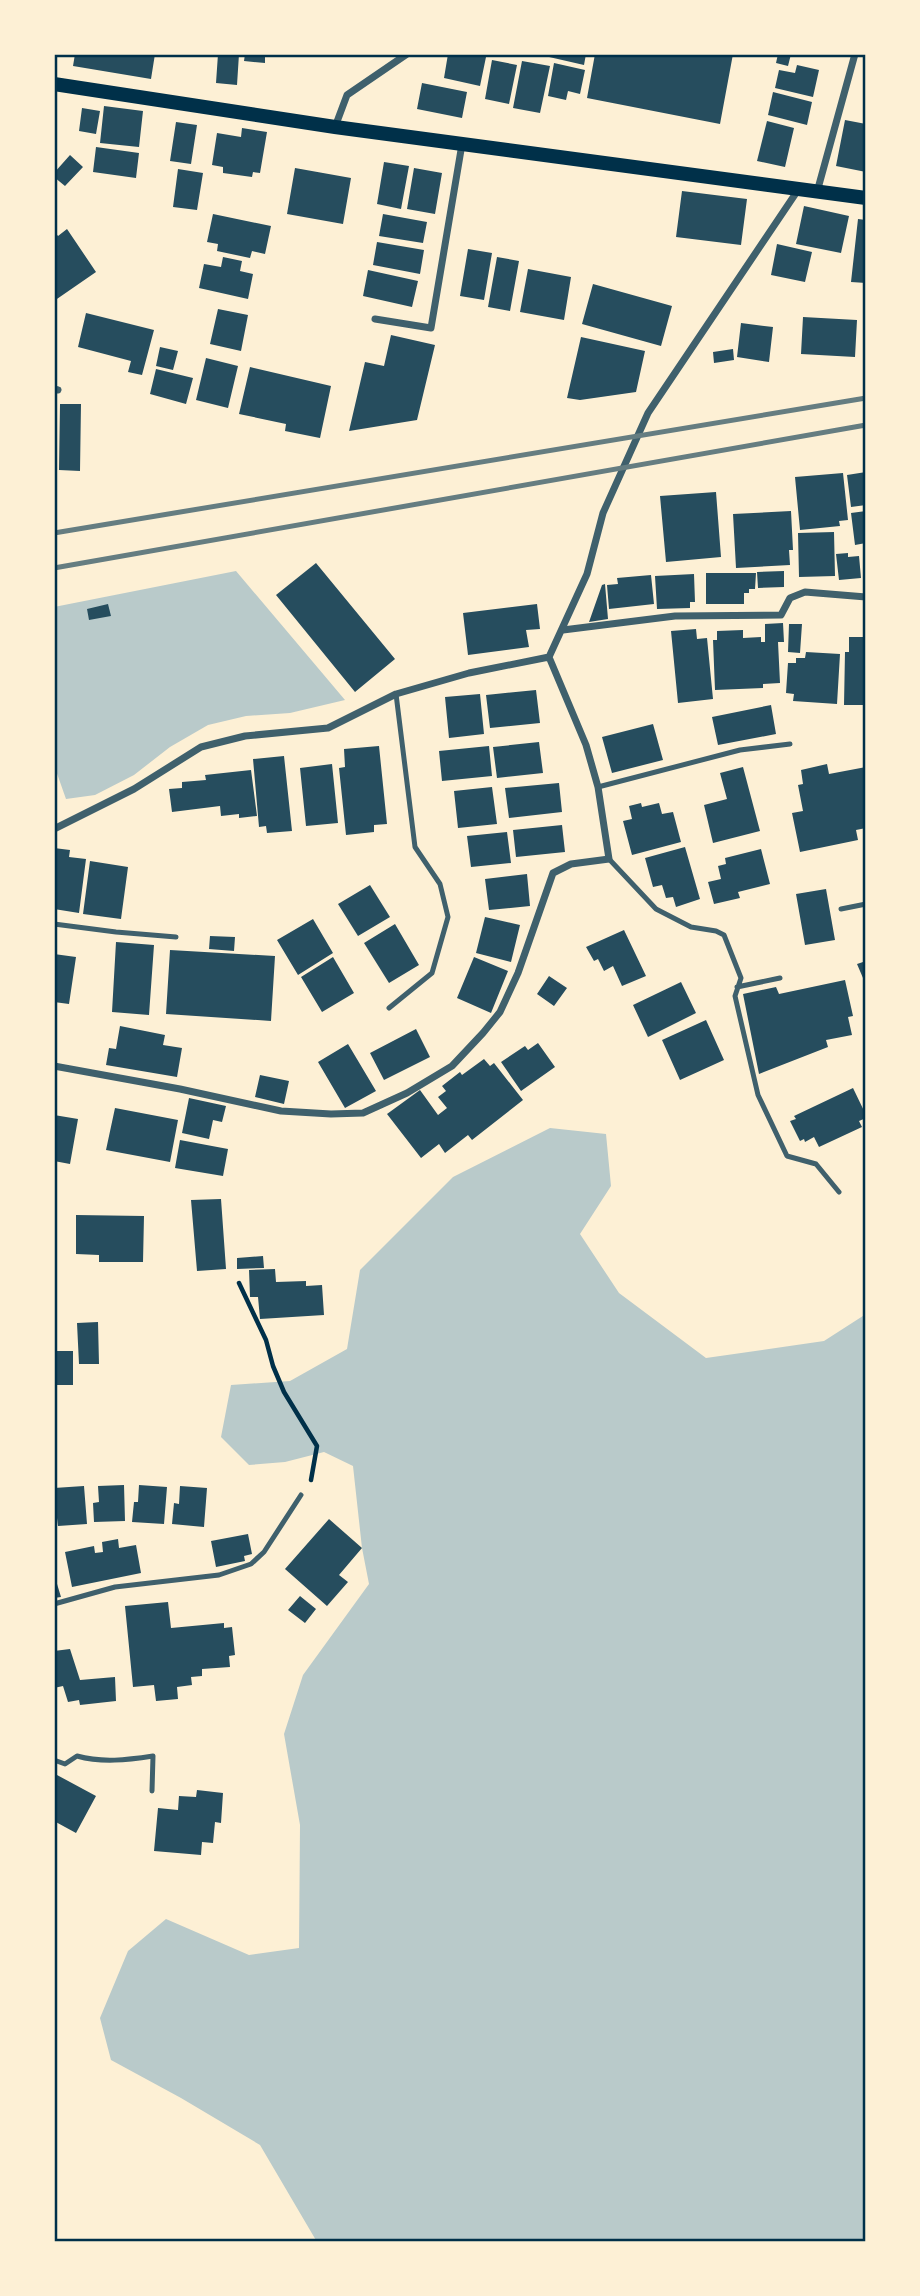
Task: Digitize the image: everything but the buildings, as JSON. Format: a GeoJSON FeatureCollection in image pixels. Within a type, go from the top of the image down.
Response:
{"type":"FeatureCollection","features":[{"type":"Feature","properties":{"kind":"main road"},"geometry":{"type":"LineString","coordinates":[[54,84],[335,127],[866,198]]}},
{"type":"Feature","properties":{"kind":"street"},"geometry":{"type":"LineString","coordinates":[[335,127],[347,94],[407,54]]}},
{"type":"Feature","properties":{"kind":"street"},"geometry":{"type":"LineString","coordinates":[[817,192],[855,54]]}},
{"type":"Feature","properties":{"kind":"street"},"geometry":{"type":"LineString","coordinates":[[375,319],[431,328],[462,144]]}},
{"type":"Feature","properties":{"kind":"street"},"geometry":{"type":"LineString","coordinates":[[549,657],[587,575],[603,513],[648,413],[798,190]]}},
{"type":"Feature","properties":{"kind":"street"},"geometry":{"type":"LineString","coordinates":[[563,630],[675,616],[782,615],[790,598],[805,592],[866,597]]}},
{"type":"Feature","properties":{"kind":"street"},"geometry":{"type":"LineString","coordinates":[[54,829],[134,789],[201,747],[245,736],[328,727],[396,694],[469,674],[549,657]]}},
{"type":"Feature","properties":{"kind":"street"},"geometry":{"type":"LineString","coordinates":[[54,1066],[281,1111],[331,1114],[363,1112],[407,1093],[452,1066],[500,1012],[518,974],[553,873],[571,864],[609,859],[598,787],[586,745],[549,657]]}},
{"type":"Feature","properties":{"kind":"lane"},"geometry":{"type":"LineString","coordinates":[[389,1008],[432,973],[448,917],[440,884],[415,847],[396,694]]}},
{"type":"Feature","properties":{"kind":"lane"},"geometry":{"type":"LineString","coordinates":[[598,787],[740,750],[790,744]]}},
{"type":"Feature","properties":{"kind":"lane"},"geometry":{"type":"LineString","coordinates":[[609,859],[656,909],[691,927],[716,931],[724,936],[741,978],[735,996],[758,1095],[778,1140],[787,1156],[816,1164],[839,1192]]}},
{"type":"Feature","properties":{"kind":"lane"},"geometry":{"type":"LineString","coordinates":[[841,909],[866,904]]}},
{"type":"Feature","properties":{"kind":"lane"},"geometry":{"type":"LineString","coordinates":[[54,924],[176,937]]}},
{"type":"Feature","properties":{"kind":"lane"},"geometry":{"type":"LineString","coordinates":[[737,987],[780,978]]}},
{"type":"Feature","properties":{"kind":"lane"},"geometry":{"type":"LineString","coordinates":[[54,1604],[115,1587],[219,1575],[251,1564],[264,1552],[301,1495]]}},
{"type":"Feature","properties":{"kind":"lane"},"geometry":{"type":"LineString","coordinates":[[54,1760],[65,1764],[77,1756],[104,1760],[153,1756],[152,1791]]}},
{"type":"Feature","properties":{"kind":"path"},"geometry":{"type":"LineString","coordinates":[[239,1283],[266,1340],[284,1392],[317,1446],[313,1477],[301,1495]]}},
{"type":"Feature","properties":{"kind":"shaded area"},"geometry":{"type":"Polygon","coordinates":[[[236,571],[345,700],[290,713],[246,716],[208,725],[170,747],[134,775],[95,795],[66,799],[54,765],[54,607],[236,571]]]}},
{"type":"Feature","properties":{"kind":"shaded area"},"geometry":{"type":"Polygon","coordinates":[[[550,1128],[606,1134],[611,1186],[580,1234],[619,1293],[706,1358],[824,1341],[866,1314],[866,2242],[317,2242],[260,2145],[111,2060],[100,2018],[128,1951],[166,1919],[249,1955],[299,1948],[300,1825],[284,1734],[303,1675],[369,1584],[353,1466],[324,1452],[285,1462],[249,1465],[221,1437],[231,1385],[290,1381],[347,1349],[360,1270],[453,1177],[550,1128]]]}},
{"type":"Feature","properties":{"kind":"railway"},"geometry":{"type":"LineString","coordinates":[[54,533],[866,398]]}},
{"type":"Feature","properties":{"kind":"railway"},"geometry":{"type":"LineString","coordinates":[[54,568],[866,425]]}}]}
